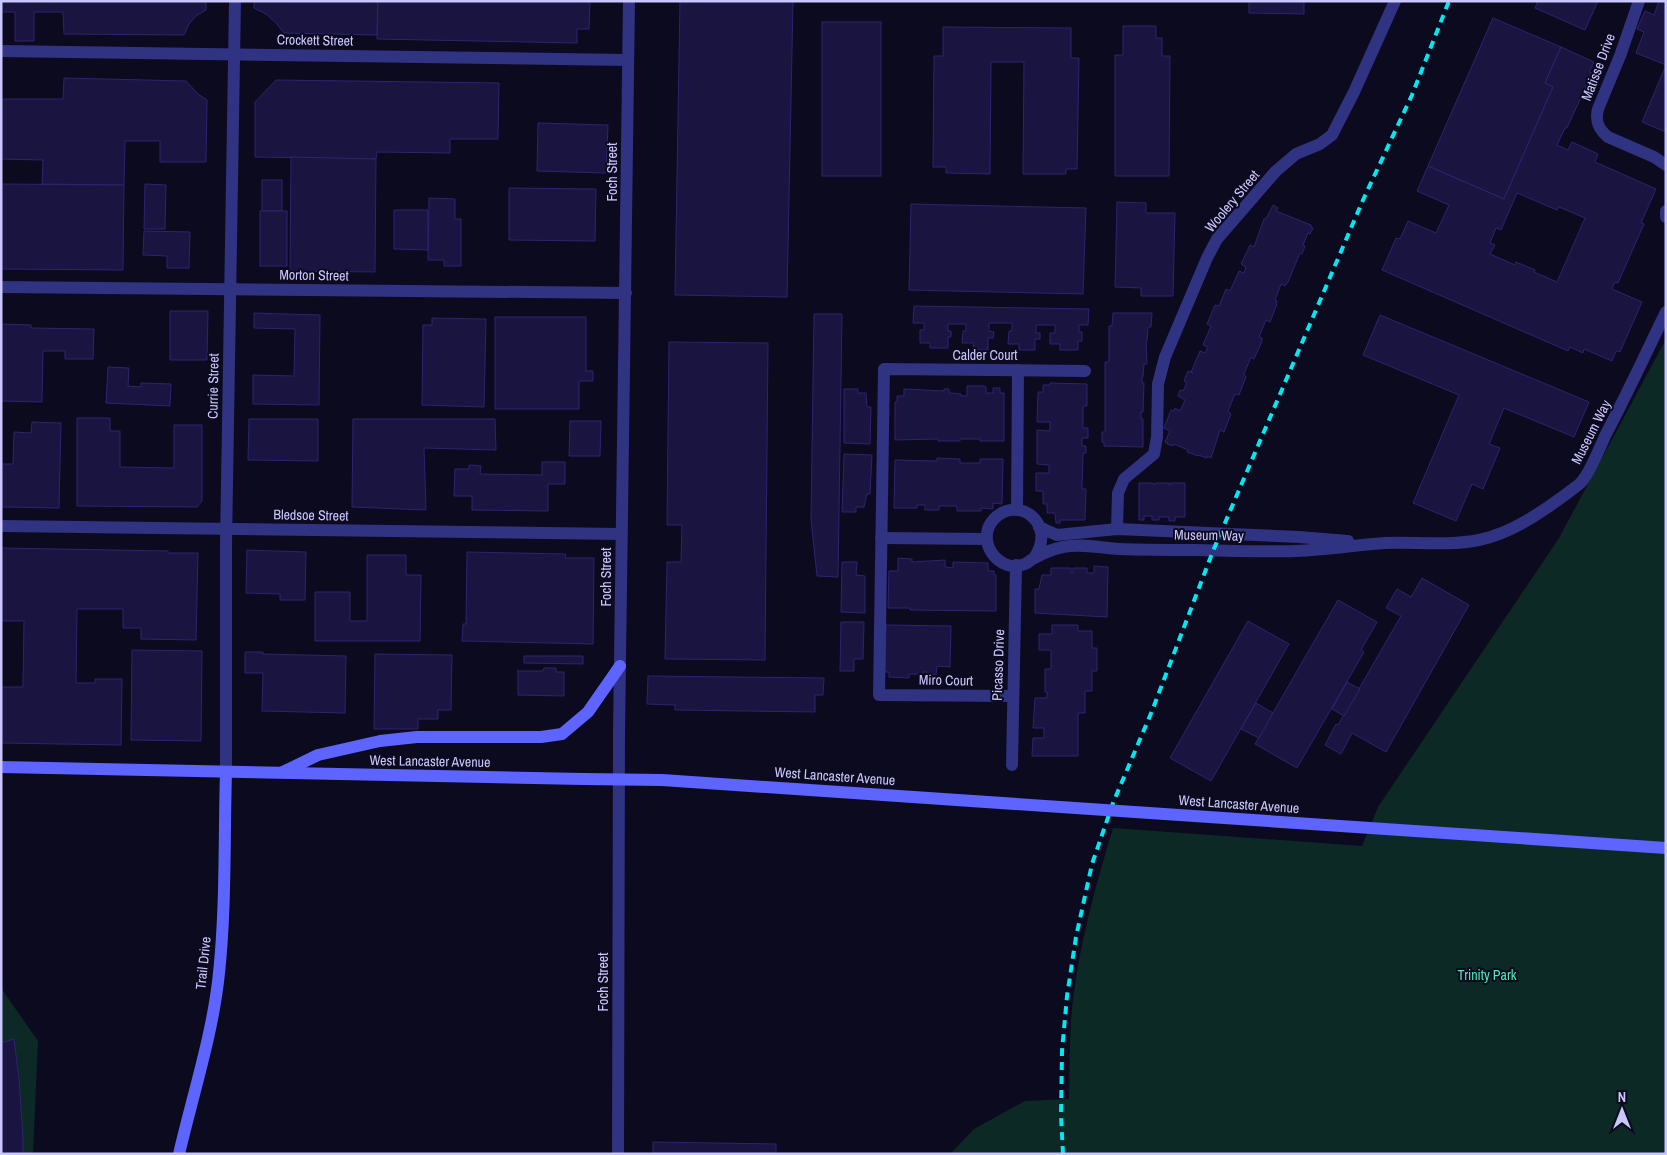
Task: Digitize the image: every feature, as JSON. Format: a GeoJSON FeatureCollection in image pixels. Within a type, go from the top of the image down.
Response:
{"type":"FeatureCollection","features":[{"type":"Feature","properties":{"kind":"main road"},"geometry":{"type":"LineString","coordinates":[[281,773],[318,755],[380,741],[417,738],[541,738],[562,734],[588,712],[620,666]]}},
{"type":"Feature","properties":{"kind":"main road","name":"West Lancaster Avenue"},"geometry":{"type":"LineString","coordinates":[[1,767],[662,780],[1666,848]]}},
{"type":"Feature","properties":{"kind":"main road","name":"Trail Drive"},"geometry":{"type":"LineString","coordinates":[[179,1154],[207,1043],[219,973],[226,772]]}},
{"type":"Feature","properties":{"kind":"street","name":"Currie Street"},"geometry":{"type":"LineString","coordinates":[[226,772],[226,530],[235,1]]}},
{"type":"Feature","properties":{"kind":"street","name":"Foch Street"},"geometry":{"type":"LineString","coordinates":[[618,1154],[621,534],[629,1]]}},
{"type":"Feature","properties":{"kind":"street","name":"Woolery Street"},"geometry":{"type":"LineString","coordinates":[[1117,529],[1118,493],[1124,479],[1154,454],[1157,438],[1158,384],[1165,357],[1206,258],[1217,239],[1276,172],[1296,154],[1320,144],[1332,135],[1354,92],[1395,1]]}},
{"type":"Feature","properties":{"kind":"street","name":"Matisse Drive"},"geometry":{"type":"LineString","coordinates":[[1639,1],[1620,56],[1598,109],[1596,116],[1597,125],[1601,132],[1608,137],[1654,157],[1666,166]]}},
{"type":"Feature","properties":{"kind":"street","name":"Crockett Street"},"geometry":{"type":"LineString","coordinates":[[1,51],[628,60]]}},
{"type":"Feature","properties":{"kind":"street"},"geometry":{"type":"LineString","coordinates":[[1666,211],[1666,216]]}},
{"type":"Feature","properties":{"kind":"street","name":"Morton Street"},"geometry":{"type":"LineString","coordinates":[[1,287],[626,293]]}},
{"type":"Feature","properties":{"kind":"street","name":"Museum Way"},"geometry":{"type":"LineString","coordinates":[[1034,558],[1060,547],[1078,544],[1118,549],[1296,551],[1386,543],[1460,542],[1479,540],[1504,531],[1542,512],[1583,481],[1666,312]]}},
{"type":"Feature","properties":{"kind":"street","name":"Calder Court"},"geometry":{"type":"LineString","coordinates":[[880,538],[884,369],[1085,370]]}},
{"type":"Feature","properties":{"kind":"street"},"geometry":{"type":"LineString","coordinates":[[1017,510],[1018,370]]}},
{"type":"Feature","properties":{"kind":"street"},"geometry":{"type":"LineString","coordinates":[[1025,511],[1039,527],[1042,541],[1039,550],[1034,558],[1025,564],[1016,566],[1003,563],[995,558],[989,550],[986,539],[988,527],[994,519],[1004,512],[1025,511]]}},
{"type":"Feature","properties":{"kind":"street","name":"Bledsoe Street"},"geometry":{"type":"LineString","coordinates":[[1,526],[621,534]]}},
{"type":"Feature","properties":{"kind":"street","name":"Museum Way"},"geometry":{"type":"LineString","coordinates":[[1039,527],[1057,535],[1117,529],[1386,543]]}},
{"type":"Feature","properties":{"kind":"street"},"geometry":{"type":"LineString","coordinates":[[880,538],[986,539]]}},
{"type":"Feature","properties":{"kind":"street","name":"Miro Court"},"geometry":{"type":"LineString","coordinates":[[880,538],[879,694],[1012,696]]}},
{"type":"Feature","properties":{"kind":"street","name":"Picasso Drive"},"geometry":{"type":"LineString","coordinates":[[1012,765],[1016,566]]}},
{"type":"Feature","properties":{"kind":"green space","name":"Trinity Park"},"geometry":{"type":"Polygon","coordinates":[[[1666,339],[1666,1154],[950,1154],[974,1129],[1025,1101],[1069,1099],[1071,1024],[1076,977],[1089,913],[1113,828],[1362,846],[1378,807],[1559,538],[1666,339]]]}},
{"type":"Feature","properties":{"kind":"green space"},"geometry":{"type":"Polygon","coordinates":[[[1,988],[38,1041],[33,1154],[1,1154],[1,988]]]}},
{"type":"Feature","properties":{"kind":"building"},"geometry":{"type":"Polygon","coordinates":[[[1,1],[206,1],[206,10],[196,16],[189,24],[184,35],[64,34],[63,12],[34,12],[34,41],[15,41],[15,12],[1,12],[1,1]]]}},
{"type":"Feature","properties":{"kind":"building"},"geometry":{"type":"Polygon","coordinates":[[[254,1],[378,1],[377,35],[284,33],[266,14],[254,8],[254,1]]]}},
{"type":"Feature","properties":{"kind":"building"},"geometry":{"type":"Polygon","coordinates":[[[378,1],[590,1],[589,29],[577,29],[577,43],[377,39],[378,1]]]}},
{"type":"Feature","properties":{"kind":"building"},"geometry":{"type":"Polygon","coordinates":[[[680,1],[793,1],[787,297],[675,295],[680,1]]]}},
{"type":"Feature","properties":{"kind":"building"},"geometry":{"type":"Polygon","coordinates":[[[1249,1],[1304,1],[1304,14],[1249,13],[1249,1]]]}},
{"type":"Feature","properties":{"kind":"building"},"geometry":{"type":"Polygon","coordinates":[[[1538,1],[1598,1],[1585,30],[1535,8],[1538,1]]]}},
{"type":"Feature","properties":{"kind":"building"},"geometry":{"type":"Polygon","coordinates":[[[1659,1],[1666,1],[1666,65],[1636,53],[1644,32],[1637,29],[1645,11],[1654,15],[1659,1]]]}},
{"type":"Feature","properties":{"kind":"building"},"geometry":{"type":"Polygon","coordinates":[[[1493,18],[1561,47],[1545,83],[1553,87],[1504,199],[1428,166],[1493,18]]]}},
{"type":"Feature","properties":{"kind":"building"},"geometry":{"type":"Polygon","coordinates":[[[822,22],[881,22],[881,176],[822,176],[822,22]]]}},
{"type":"Feature","properties":{"kind":"building"},"geometry":{"type":"Polygon","coordinates":[[[1123,26],[1156,26],[1156,38],[1162,38],[1162,56],[1170,56],[1169,176],[1115,176],[1115,55],[1123,55],[1123,26]]]}},
{"type":"Feature","properties":{"kind":"building"},"geometry":{"type":"Polygon","coordinates":[[[943,27],[1071,28],[1071,58],[1079,58],[1077,169],[1066,169],[1066,174],[1023,174],[1024,62],[991,62],[990,174],[946,173],[946,167],[933,167],[934,56],[943,56],[943,27]]]}},
{"type":"Feature","properties":{"kind":"building"},"geometry":{"type":"Polygon","coordinates":[[[1561,47],[1594,62],[1589,72],[1592,73],[1567,128],[1565,128],[1557,145],[1568,150],[1572,142],[1598,154],[1595,162],[1656,189],[1641,223],[1644,224],[1618,283],[1615,282],[1612,289],[1642,302],[1620,352],[1616,351],[1612,361],[1584,349],[1583,353],[1570,347],[1568,351],[1382,270],[1396,238],[1400,239],[1408,221],[1436,233],[1449,205],[1417,191],[1428,166],[1504,199],[1553,87],[1545,83],[1561,47]],[[1517,193],[1501,230],[1496,228],[1490,243],[1495,245],[1490,254],[1515,265],[1516,262],[1557,282],[1585,218],[1559,207],[1557,210],[1517,193]]]}},
{"type":"Feature","properties":{"kind":"building"},"geometry":{"type":"Polygon","coordinates":[[[1666,65],[1666,132],[1642,122],[1666,65]]]}},
{"type":"Feature","properties":{"kind":"building"},"geometry":{"type":"Polygon","coordinates":[[[64,78],[186,81],[198,94],[207,100],[206,162],[160,162],[160,141],[125,141],[124,185],[42,184],[43,160],[1,159],[1,99],[63,99],[64,78]]]}},
{"type":"Feature","properties":{"kind":"building"},"geometry":{"type":"Polygon","coordinates":[[[276,80],[499,83],[498,139],[450,139],[450,153],[377,152],[376,159],[255,157],[255,102],[276,80]]]}},
{"type":"Feature","properties":{"kind":"building"},"geometry":{"type":"Polygon","coordinates":[[[538,123],[608,125],[606,173],[537,171],[538,123]]]}},
{"type":"Feature","properties":{"kind":"building"},"geometry":{"type":"Polygon","coordinates":[[[291,157],[376,159],[375,272],[290,271],[291,157]]]}},
{"type":"Feature","properties":{"kind":"building"},"geometry":{"type":"Polygon","coordinates":[[[262,180],[282,180],[282,211],[262,211],[262,180]]]}},
{"type":"Feature","properties":{"kind":"building"},"geometry":{"type":"Polygon","coordinates":[[[1,184],[124,185],[123,270],[1,269],[1,184]]]}},
{"type":"Feature","properties":{"kind":"building"},"geometry":{"type":"Polygon","coordinates":[[[145,184],[166,185],[165,229],[144,229],[145,184]]]}},
{"type":"Feature","properties":{"kind":"building"},"geometry":{"type":"Polygon","coordinates":[[[509,188],[596,189],[595,241],[509,240],[509,188]]]}},
{"type":"Feature","properties":{"kind":"building"},"geometry":{"type":"Polygon","coordinates":[[[429,198],[455,199],[455,219],[461,219],[461,266],[444,266],[444,260],[428,260],[429,198]]]}},
{"type":"Feature","properties":{"kind":"building"},"geometry":{"type":"Polygon","coordinates":[[[1117,202],[1146,203],[1146,213],[1175,213],[1173,296],[1141,296],[1141,288],[1115,287],[1117,202]]]}},
{"type":"Feature","properties":{"kind":"building"},"geometry":{"type":"Polygon","coordinates":[[[911,204],[1086,208],[1083,294],[909,290],[911,204]]]}},
{"type":"Feature","properties":{"kind":"building"},"geometry":{"type":"Polygon","coordinates":[[[1273,205],[1278,208],[1276,211],[1311,225],[1313,228],[1310,234],[1308,233],[1303,245],[1305,246],[1302,254],[1300,253],[1288,282],[1285,286],[1281,284],[1275,300],[1277,304],[1270,322],[1266,320],[1259,337],[1262,338],[1262,341],[1254,359],[1251,357],[1244,374],[1246,377],[1239,395],[1235,394],[1228,411],[1231,414],[1224,432],[1220,430],[1211,458],[1198,456],[1174,444],[1173,446],[1167,444],[1165,442],[1170,431],[1164,428],[1171,410],[1174,411],[1175,408],[1180,411],[1185,400],[1178,396],[1180,390],[1183,391],[1187,383],[1184,381],[1188,371],[1193,373],[1191,372],[1200,351],[1205,353],[1208,347],[1203,345],[1211,326],[1207,324],[1215,305],[1219,306],[1226,289],[1230,291],[1239,271],[1244,273],[1246,267],[1241,264],[1250,245],[1254,247],[1264,219],[1266,219],[1273,205]]]}},
{"type":"Feature","properties":{"kind":"building"},"geometry":{"type":"Polygon","coordinates":[[[394,210],[428,210],[428,250],[394,249],[394,210]]]}},
{"type":"Feature","properties":{"kind":"building"},"geometry":{"type":"Polygon","coordinates":[[[260,211],[287,211],[287,266],[260,266],[260,211]]]}},
{"type":"Feature","properties":{"kind":"building"},"geometry":{"type":"Polygon","coordinates":[[[144,231],[190,232],[189,268],[167,268],[167,256],[143,255],[144,231]]]}},
{"type":"Feature","properties":{"kind":"building"},"geometry":{"type":"Polygon","coordinates":[[[914,306],[1089,309],[1088,325],[1079,325],[1079,332],[1082,332],[1082,341],[1078,341],[1078,350],[1060,350],[1060,344],[1050,344],[1050,333],[1055,333],[1055,325],[1036,325],[1036,333],[1040,333],[1040,339],[1035,339],[1035,350],[1019,350],[1019,344],[1008,344],[1012,323],[989,323],[989,331],[994,332],[993,338],[988,338],[988,350],[973,350],[974,343],[962,343],[966,324],[948,324],[948,331],[951,331],[951,337],[948,337],[948,348],[930,348],[930,343],[920,343],[920,330],[924,330],[924,323],[913,323],[914,306]]]}},
{"type":"Feature","properties":{"kind":"building"},"geometry":{"type":"Polygon","coordinates":[[[170,311],[208,311],[207,360],[170,360],[170,311]]]}},
{"type":"Feature","properties":{"kind":"building"},"geometry":{"type":"Polygon","coordinates":[[[254,313],[320,315],[319,405],[253,404],[253,375],[294,376],[295,329],[254,328],[254,313]]]}},
{"type":"Feature","properties":{"kind":"building"},"geometry":{"type":"Polygon","coordinates":[[[1113,313],[1152,313],[1151,327],[1148,327],[1146,341],[1147,364],[1144,364],[1142,377],[1142,383],[1144,383],[1143,412],[1141,412],[1141,419],[1143,419],[1143,447],[1104,446],[1104,442],[1102,442],[1102,432],[1105,432],[1105,362],[1109,362],[1109,326],[1112,326],[1113,313]]]}},
{"type":"Feature","properties":{"kind":"building"},"geometry":{"type":"Polygon","coordinates":[[[814,314],[842,314],[838,577],[817,576],[811,519],[814,314]]]}},
{"type":"Feature","properties":{"kind":"building"},"geometry":{"type":"Polygon","coordinates":[[[1380,315],[1589,402],[1574,437],[1504,408],[1489,444],[1500,448],[1483,489],[1472,484],[1456,521],[1413,503],[1459,395],[1363,355],[1380,315]]]}},
{"type":"Feature","properties":{"kind":"building"},"geometry":{"type":"Polygon","coordinates":[[[495,317],[586,317],[586,371],[593,371],[593,381],[579,381],[579,409],[495,409],[495,317]]]}},
{"type":"Feature","properties":{"kind":"building"},"geometry":{"type":"Polygon","coordinates":[[[432,318],[486,319],[484,407],[422,405],[423,325],[432,325],[432,318]]]}},
{"type":"Feature","properties":{"kind":"building"},"geometry":{"type":"Polygon","coordinates":[[[1,324],[31,325],[31,328],[94,329],[93,359],[65,359],[65,351],[43,351],[42,402],[1,401],[1,324]]]}},
{"type":"Feature","properties":{"kind":"building"},"geometry":{"type":"Polygon","coordinates":[[[669,342],[768,343],[765,660],[665,659],[667,562],[681,562],[682,525],[667,525],[669,342]]]}},
{"type":"Feature","properties":{"kind":"building"},"geometry":{"type":"Polygon","coordinates":[[[108,367],[129,368],[128,386],[141,387],[141,383],[171,384],[170,406],[106,403],[108,367]]]}},
{"type":"Feature","properties":{"kind":"building"},"geometry":{"type":"Polygon","coordinates":[[[1050,383],[1087,384],[1087,406],[1083,406],[1083,428],[1088,428],[1088,438],[1082,438],[1082,446],[1086,446],[1086,453],[1083,453],[1082,489],[1086,489],[1085,520],[1060,520],[1060,523],[1056,523],[1055,513],[1047,513],[1047,504],[1043,504],[1043,491],[1036,491],[1036,473],[1049,473],[1049,465],[1037,464],[1037,430],[1050,431],[1050,422],[1037,422],[1038,392],[1043,392],[1043,385],[1050,385],[1050,383]]]}},
{"type":"Feature","properties":{"kind":"building"},"geometry":{"type":"Polygon","coordinates":[[[967,386],[984,386],[986,387],[986,393],[993,393],[993,388],[1000,388],[1000,393],[1004,393],[1004,441],[980,441],[980,439],[960,439],[960,441],[938,441],[938,439],[895,440],[895,402],[897,402],[897,396],[904,396],[904,389],[944,391],[944,389],[949,389],[949,393],[967,396],[967,386]]]}},
{"type":"Feature","properties":{"kind":"building"},"geometry":{"type":"Polygon","coordinates":[[[844,389],[858,389],[858,393],[866,393],[867,407],[871,407],[870,444],[844,443],[844,389]]]}},
{"type":"Feature","properties":{"kind":"building"},"geometry":{"type":"Polygon","coordinates":[[[77,418],[110,418],[110,431],[120,431],[120,467],[174,468],[174,425],[202,425],[202,501],[197,507],[77,506],[77,418]]]}},
{"type":"Feature","properties":{"kind":"building"},"geometry":{"type":"Polygon","coordinates":[[[249,419],[318,419],[318,461],[248,460],[249,419]]]}},
{"type":"Feature","properties":{"kind":"building"},"geometry":{"type":"Polygon","coordinates":[[[353,419],[495,419],[496,450],[424,448],[426,510],[352,507],[353,419]]]}},
{"type":"Feature","properties":{"kind":"building"},"geometry":{"type":"Polygon","coordinates":[[[570,421],[601,421],[600,456],[569,456],[570,421]]]}},
{"type":"Feature","properties":{"kind":"building"},"geometry":{"type":"Polygon","coordinates":[[[32,422],[61,423],[59,508],[1,507],[1,464],[13,464],[14,432],[31,433],[32,422]]]}},
{"type":"Feature","properties":{"kind":"building"},"geometry":{"type":"Polygon","coordinates":[[[844,454],[872,455],[870,494],[867,494],[864,507],[856,507],[856,512],[842,512],[844,454]]]}},
{"type":"Feature","properties":{"kind":"building"},"geometry":{"type":"Polygon","coordinates":[[[937,458],[960,459],[960,463],[980,463],[980,459],[1003,459],[1002,504],[993,503],[993,509],[981,508],[981,511],[957,511],[957,506],[939,506],[939,510],[925,510],[925,505],[917,505],[917,508],[894,508],[895,460],[937,461],[937,458]]]}},
{"type":"Feature","properties":{"kind":"building"},"geometry":{"type":"Polygon","coordinates":[[[542,462],[565,462],[565,484],[548,484],[548,511],[472,510],[472,496],[454,496],[455,469],[469,469],[469,465],[481,466],[480,474],[542,475],[542,462]]]}},
{"type":"Feature","properties":{"kind":"building"},"geometry":{"type":"Polygon","coordinates":[[[1139,483],[1153,483],[1155,485],[1155,483],[1169,483],[1170,485],[1170,483],[1185,483],[1185,517],[1175,517],[1175,521],[1169,521],[1169,517],[1159,517],[1159,520],[1152,520],[1152,516],[1144,516],[1144,520],[1139,520],[1139,483]]]}},
{"type":"Feature","properties":{"kind":"building"},"geometry":{"type":"Polygon","coordinates":[[[1,548],[198,553],[196,640],[141,639],[141,628],[123,628],[123,609],[77,609],[76,683],[95,683],[95,679],[122,679],[121,745],[1,743],[1,687],[23,687],[24,621],[1,621],[1,548]]]}},
{"type":"Feature","properties":{"kind":"building"},"geometry":{"type":"Polygon","coordinates":[[[247,550],[306,552],[305,600],[280,600],[280,594],[246,593],[247,550]]]}},
{"type":"Feature","properties":{"kind":"building"},"geometry":{"type":"Polygon","coordinates":[[[467,552],[566,554],[565,558],[594,558],[593,644],[462,641],[463,624],[466,624],[467,552]]]}},
{"type":"Feature","properties":{"kind":"building"},"geometry":{"type":"Polygon","coordinates":[[[367,555],[406,555],[406,575],[421,575],[420,641],[315,641],[315,592],[350,592],[350,621],[367,621],[367,555]]]}},
{"type":"Feature","properties":{"kind":"building"},"geometry":{"type":"Polygon","coordinates":[[[898,558],[912,559],[912,562],[945,560],[945,567],[953,568],[953,562],[988,563],[988,571],[994,571],[994,575],[996,575],[996,611],[888,608],[889,571],[898,571],[898,558]]]}},
{"type":"Feature","properties":{"kind":"building"},"geometry":{"type":"Polygon","coordinates":[[[842,562],[857,562],[856,575],[865,576],[865,613],[841,612],[842,562]]]}},
{"type":"Feature","properties":{"kind":"building"},"geometry":{"type":"Polygon","coordinates":[[[1094,566],[1108,567],[1107,617],[1035,613],[1035,589],[1039,589],[1042,575],[1051,575],[1051,568],[1071,568],[1071,573],[1073,573],[1073,568],[1087,568],[1087,573],[1094,573],[1094,566]]]}},
{"type":"Feature","properties":{"kind":"building"},"geometry":{"type":"Polygon","coordinates":[[[1422,578],[1469,605],[1386,752],[1352,733],[1341,754],[1325,745],[1401,616],[1386,608],[1397,589],[1411,597],[1422,578]]]}},
{"type":"Feature","properties":{"kind":"building"},"geometry":{"type":"Polygon","coordinates":[[[1338,600],[1377,622],[1361,650],[1364,652],[1297,768],[1255,744],[1338,600]]]}},
{"type":"Feature","properties":{"kind":"building"},"geometry":{"type":"Polygon","coordinates":[[[1248,621],[1289,644],[1211,781],[1170,758],[1248,621]]]}},
{"type":"Feature","properties":{"kind":"building"},"geometry":{"type":"Polygon","coordinates":[[[841,622],[864,622],[863,659],[854,659],[854,671],[840,671],[841,622]]]}},
{"type":"Feature","properties":{"kind":"building"},"geometry":{"type":"Polygon","coordinates":[[[886,625],[951,626],[950,667],[937,666],[936,675],[923,672],[923,674],[909,674],[909,678],[889,677],[889,672],[885,672],[886,625]]]}},
{"type":"Feature","properties":{"kind":"building"},"geometry":{"type":"Polygon","coordinates":[[[1052,625],[1078,625],[1078,631],[1092,631],[1092,648],[1097,648],[1097,671],[1092,671],[1092,691],[1085,691],[1085,713],[1078,713],[1078,756],[1032,756],[1033,738],[1044,738],[1044,728],[1033,728],[1035,698],[1047,698],[1047,692],[1045,692],[1045,669],[1051,669],[1051,650],[1039,650],[1039,634],[1052,634],[1052,625]]]}},
{"type":"Feature","properties":{"kind":"building"},"geometry":{"type":"Polygon","coordinates":[[[132,650],[202,651],[201,741],[131,740],[132,650]]]}},
{"type":"Feature","properties":{"kind":"building"},"geometry":{"type":"Polygon","coordinates":[[[245,652],[346,656],[345,713],[262,711],[263,673],[245,673],[245,652]]]}},
{"type":"Feature","properties":{"kind":"building"},"geometry":{"type":"Polygon","coordinates":[[[375,654],[452,655],[451,710],[438,710],[438,719],[418,719],[418,729],[374,729],[375,654]]]}},
{"type":"Feature","properties":{"kind":"building"},"geometry":{"type":"Polygon","coordinates":[[[524,656],[583,656],[583,664],[524,663],[524,656]]]}},
{"type":"Feature","properties":{"kind":"building"},"geometry":{"type":"Polygon","coordinates":[[[544,668],[556,668],[556,672],[564,672],[564,696],[518,695],[517,671],[543,671],[544,668]]]}},
{"type":"Feature","properties":{"kind":"building"},"geometry":{"type":"Polygon","coordinates":[[[648,676],[824,678],[823,695],[815,695],[815,712],[675,710],[675,705],[647,704],[648,676]]]}},
{"type":"Feature","properties":{"kind":"building"},"geometry":{"type":"Polygon","coordinates":[[[1347,682],[1360,689],[1344,716],[1332,709],[1347,682]]]}},
{"type":"Feature","properties":{"kind":"building"},"geometry":{"type":"Polygon","coordinates":[[[1256,703],[1273,713],[1259,738],[1241,729],[1256,703]]]}},
{"type":"Feature","properties":{"kind":"building"},"geometry":{"type":"Polygon","coordinates":[[[14,1039],[19,1079],[23,1154],[1,1154],[1,1043],[14,1039]]]}},
{"type":"Feature","properties":{"kind":"building"},"geometry":{"type":"Polygon","coordinates":[[[653,1142],[776,1144],[776,1154],[653,1154],[653,1142]]]}},
{"type":"Feature","properties":{"kind":"railway"},"geometry":{"type":"LineString","coordinates":[[1063,1154],[1061,1116],[1062,1051],[1067,996],[1076,937],[1092,864],[1113,803],[1152,711],[1213,551],[1363,200],[1412,95],[1449,1]]}}]}
